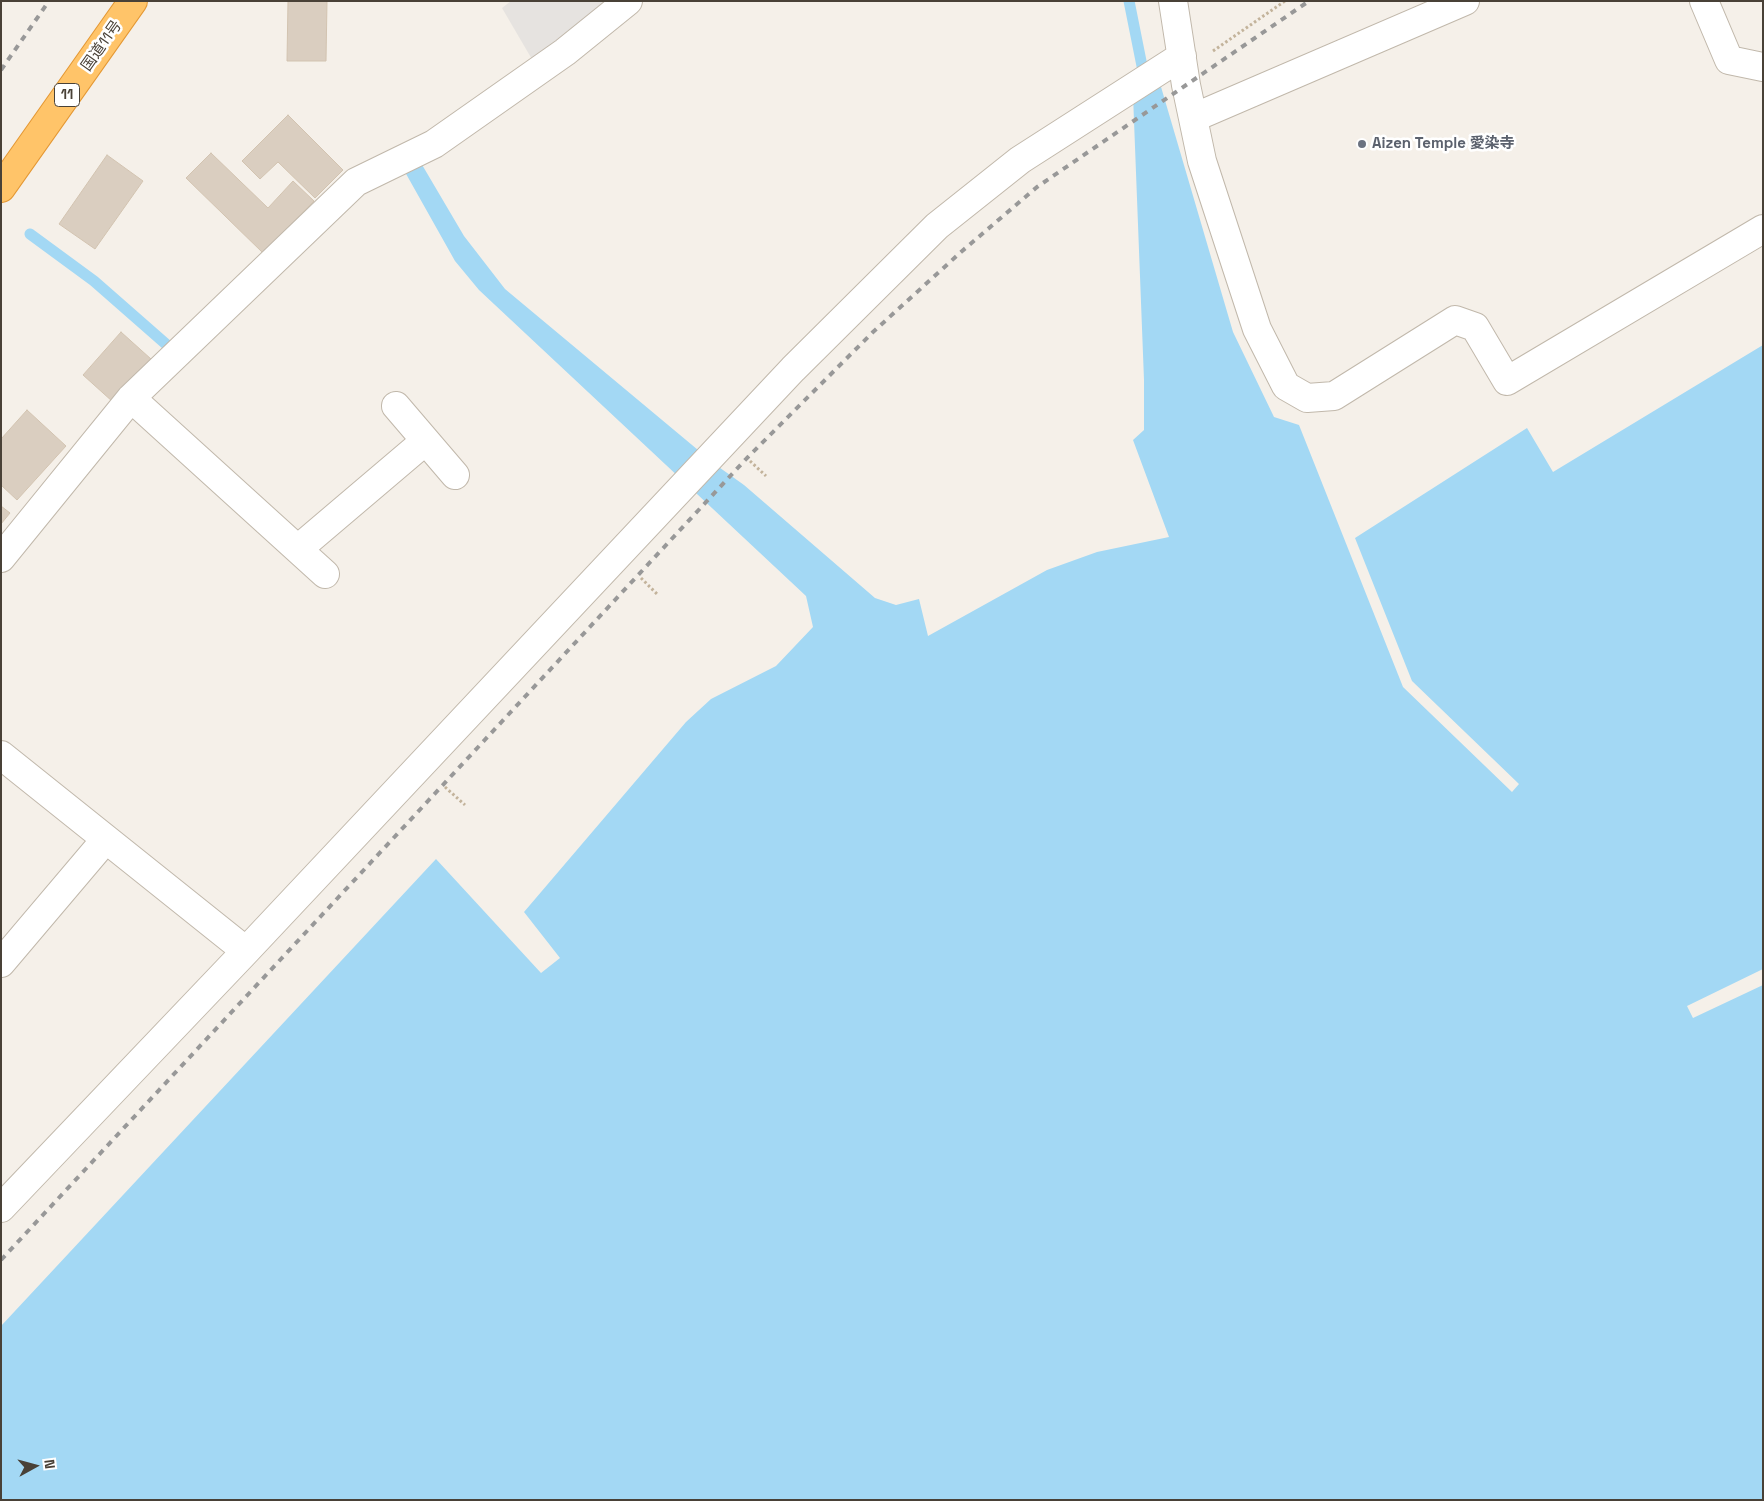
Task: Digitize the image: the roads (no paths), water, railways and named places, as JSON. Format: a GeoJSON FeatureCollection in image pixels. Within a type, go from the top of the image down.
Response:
{"type":"FeatureCollection","features":[{"type":"Feature","properties":{"kind":"highway","name":"国道11号"},"geometry":{"type":"LineString","coordinates":[[1,188],[133,1]]}},
{"type":"Feature","properties":{"kind":"street"},"geometry":{"type":"LineString","coordinates":[[1,558],[131,398],[356,182],[434,144],[565,52],[628,1]]}},
{"type":"Feature","properties":{"kind":"street"},"geometry":{"type":"LineString","coordinates":[[1173,1],[1202,161],[1256,330],[1286,386],[1307,398],[1334,396],[1455,320],[1474,327],[1507,381],[1763,229]]}},
{"type":"Feature","properties":{"kind":"street"},"geometry":{"type":"LineString","coordinates":[[1193,118],[1465,1]]}},
{"type":"Feature","properties":{"kind":"street"},"geometry":{"type":"LineString","coordinates":[[1704,1],[1729,60],[1763,67]]}},
{"type":"Feature","properties":{"kind":"street"},"geometry":{"type":"LineString","coordinates":[[1,1208],[246,951],[793,369],[937,226],[1020,160],[1183,64]]}},
{"type":"Feature","properties":{"kind":"street"},"geometry":{"type":"LineString","coordinates":[[131,398],[325,574]]}},
{"type":"Feature","properties":{"kind":"street"},"geometry":{"type":"LineString","coordinates":[[396,406],[424,442],[455,475]]}},
{"type":"Feature","properties":{"kind":"street"},"geometry":{"type":"LineString","coordinates":[[298,549],[424,442]]}},
{"type":"Feature","properties":{"kind":"street"},"geometry":{"type":"LineString","coordinates":[[1,755],[246,951]]}},
{"type":"Feature","properties":{"kind":"street"},"geometry":{"type":"LineString","coordinates":[[1,963],[106,839]]}},
{"type":"Feature","properties":{"kind":"water"},"geometry":{"type":"Polygon","coordinates":[[[1159,80],[1233,332],[1274,417],[1299,425],[1403,687],[1512,792],[1519,784],[1412,681],[1355,538],[1527,428],[1553,472],[1763,345],[1763,969],[1687,1006],[1693,1018],[1763,985],[1763,1500],[1,1500],[1,1326],[436,859],[541,973],[560,958],[524,912],[686,722],[711,699],[776,666],[813,627],[806,596],[479,290],[455,261],[405,172],[421,163],[464,236],[505,289],[716,465],[744,485],[875,598],[896,605],[919,599],[928,636],[1047,570],[1097,552],[1169,537],[1133,440],[1144,430],[1144,380],[1133,95],[1159,80]]]}},
{"type":"Feature","properties":{"kind":"waterway"},"geometry":{"type":"LineString","coordinates":[[1129,1],[1145,81]]}},
{"type":"Feature","properties":{"kind":"waterway"},"geometry":{"type":"LineString","coordinates":[[30,234],[94,281],[167,345]]}},
{"type":"Feature","properties":{"kind":"railway"},"geometry":{"type":"LineString","coordinates":[[1,70],[49,1]]}},
{"type":"Feature","properties":{"kind":"railway"},"geometry":{"type":"LineString","coordinates":[[1,1260],[747,458],[873,332],[961,252],[1037,187],[1309,1]]}},
{"type":"Feature","properties":{"kind":"place","name":"Aizen Temple 愛染寺"},"geometry":{"type":"Point","coordinates":[1362,144]}}]}
